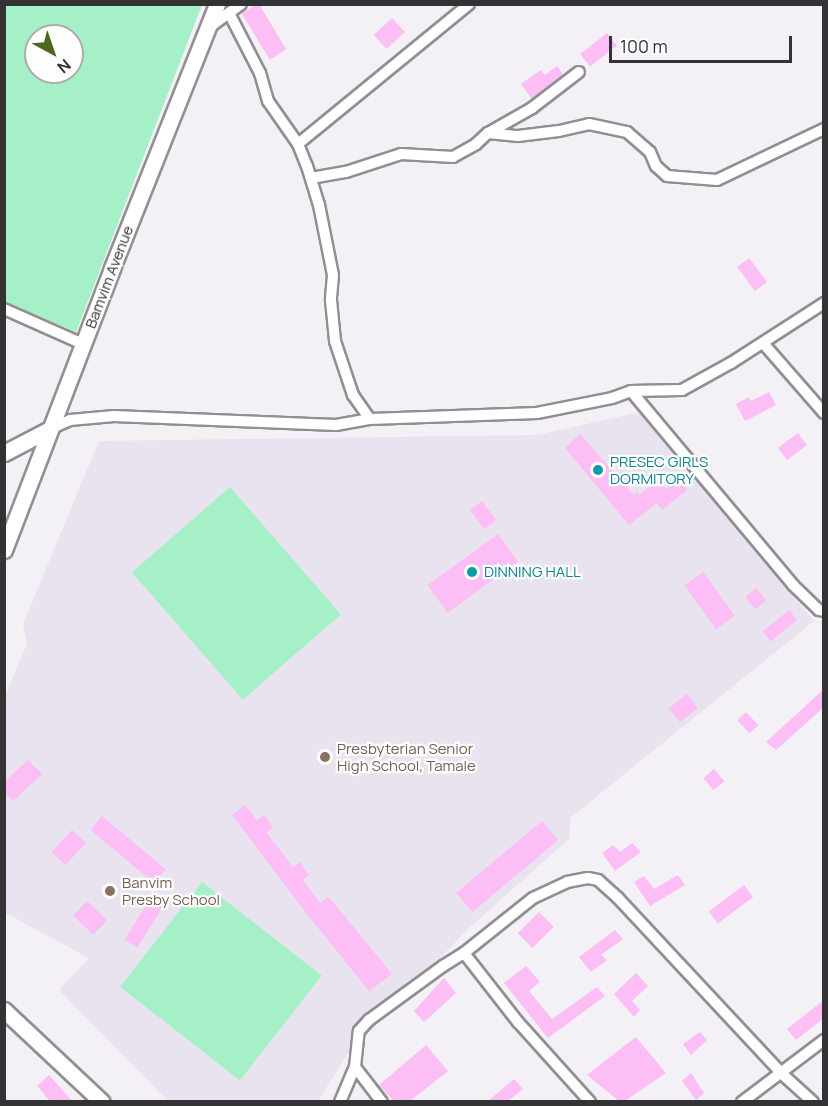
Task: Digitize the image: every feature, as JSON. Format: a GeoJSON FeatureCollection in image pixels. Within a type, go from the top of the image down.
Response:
{"type":"FeatureCollection","features":[{"type":"Feature","properties":{"kind":"street"},"geometry":{"type":"LineString","coordinates":[[241,4],[223,9],[260,74],[268,101],[298,144],[311,178],[319,204],[333,275],[330,300],[335,341],[353,395],[370,419]]}},
{"type":"Feature","properties":{"kind":"street"},"geometry":{"type":"LineString","coordinates":[[298,144],[469,4]]}},
{"type":"Feature","properties":{"kind":"street","name":"Bamvim Avenue"},"geometry":{"type":"LineString","coordinates":[[4,550],[207,30],[223,9]]}},
{"type":"Feature","properties":{"kind":"street"},"geometry":{"type":"LineString","coordinates":[[311,178],[346,172],[401,154],[453,157],[477,144],[489,132],[532,108],[579,72]]}},
{"type":"Feature","properties":{"kind":"street"},"geometry":{"type":"LineString","coordinates":[[489,132],[518,136],[559,131],[589,124],[627,132],[650,152],[656,166],[667,176],[717,180],[824,129]]}},
{"type":"Feature","properties":{"kind":"street"},"geometry":{"type":"LineString","coordinates":[[4,453],[70,420],[114,416],[336,425],[370,419],[537,412],[612,398],[631,391],[682,390],[763,343],[824,303]]}},
{"type":"Feature","properties":{"kind":"street"},"geometry":{"type":"LineString","coordinates":[[4,309],[83,344]]}},
{"type":"Feature","properties":{"kind":"street"},"geometry":{"type":"LineString","coordinates":[[763,343],[824,413]]}},
{"type":"Feature","properties":{"kind":"street"},"geometry":{"type":"LineString","coordinates":[[631,391],[793,585],[819,610],[824,610]]}},
{"type":"Feature","properties":{"kind":"street"},"geometry":{"type":"LineString","coordinates":[[339,1101],[355,1067],[358,1037],[362,1026],[543,893],[567,882],[598,879],[781,1073],[813,1101]]}},
{"type":"Feature","properties":{"kind":"street"},"geometry":{"type":"LineString","coordinates":[[464,953],[518,1022],[590,1101]]}},
{"type":"Feature","properties":{"kind":"street"},"geometry":{"type":"LineString","coordinates":[[4,1010],[102,1101]]}},
{"type":"Feature","properties":{"kind":"street"},"geometry":{"type":"LineString","coordinates":[[742,1101],[824,1040]]}},
{"type":"Feature","properties":{"kind":"street"},"geometry":{"type":"LineString","coordinates":[[355,1067],[382,1101]]}},
{"type":"Feature","properties":{"kind":"shaded area","name":"Presbyterian Senior High School, Tamale"},"geometry":{"type":"Polygon","coordinates":[[[645,411],[814,621],[570,818],[570,838],[468,929],[347,1055],[318,1101],[168,1101],[59,990],[89,958],[5,913],[5,696],[27,644],[23,624],[99,441],[537,435],[645,411]]]}},
{"type":"Feature","properties":{"kind":"green space"},"geometry":{"type":"Polygon","coordinates":[[[5,4],[202,5],[76,332],[5,302],[5,4]]]}},
{"type":"Feature","properties":{"kind":"green space"},"geometry":{"type":"Polygon","coordinates":[[[230,487],[341,615],[243,700],[132,572],[230,487]]]}},
{"type":"Feature","properties":{"kind":"green space"},"geometry":{"type":"Polygon","coordinates":[[[202,882],[322,976],[240,1080],[120,987],[202,882]]]}},
{"type":"Feature","properties":{"kind":"building"},"geometry":{"type":"Polygon","coordinates":[[[259,4],[286,49],[270,60],[242,14],[259,4]]]}},
{"type":"Feature","properties":{"kind":"building"},"geometry":{"type":"Polygon","coordinates":[[[392,18],[405,32],[387,49],[374,35],[392,18]]]}},
{"type":"Feature","properties":{"kind":"building"},"geometry":{"type":"Polygon","coordinates":[[[607,33],[617,46],[590,67],[580,54],[607,33]]]}},
{"type":"Feature","properties":{"kind":"building"},"geometry":{"type":"Polygon","coordinates":[[[557,66],[563,74],[532,99],[521,84],[541,70],[545,75],[557,66]]]}},
{"type":"Feature","properties":{"kind":"building"},"geometry":{"type":"Polygon","coordinates":[[[749,258],[767,282],[755,291],[737,267],[749,258]]]}},
{"type":"Feature","properties":{"kind":"building"},"geometry":{"type":"Polygon","coordinates":[[[769,392],[776,405],[745,421],[736,404],[749,397],[751,401],[769,392]]]}},
{"type":"Feature","properties":{"kind":"building"},"geometry":{"type":"Polygon","coordinates":[[[798,433],[807,445],[787,460],[778,448],[798,433]]]}},
{"type":"Feature","properties":{"kind":"building","name":"PRESEC GIRLS DORMITORY"},"geometry":{"type":"Polygon","coordinates":[[[580,434],[634,495],[637,492],[639,495],[658,480],[666,489],[678,479],[687,490],[662,510],[657,503],[629,525],[565,448],[580,434]]]}},
{"type":"Feature","properties":{"kind":"building"},"geometry":{"type":"Polygon","coordinates":[[[482,501],[496,520],[484,529],[470,510],[482,501]]]}},
{"type":"Feature","properties":{"kind":"building","name":"DINNING HALL"},"geometry":{"type":"Polygon","coordinates":[[[498,534],[518,562],[448,613],[428,585],[498,534]]]}},
{"type":"Feature","properties":{"kind":"building"},"geometry":{"type":"Polygon","coordinates":[[[703,572],[735,616],[716,629],[684,586],[703,572]]]}},
{"type":"Feature","properties":{"kind":"building"},"geometry":{"type":"Polygon","coordinates":[[[756,588],[766,600],[756,609],[745,597],[756,588]]]}},
{"type":"Feature","properties":{"kind":"building"},"geometry":{"type":"Polygon","coordinates":[[[789,610],[797,620],[771,641],[763,631],[789,610]]]}},
{"type":"Feature","properties":{"kind":"building"},"geometry":{"type":"Polygon","coordinates":[[[824,689],[824,707],[776,750],[766,742],[824,689]]]}},
{"type":"Feature","properties":{"kind":"building"},"geometry":{"type":"Polygon","coordinates":[[[687,694],[698,708],[680,722],[669,708],[687,694]]]}},
{"type":"Feature","properties":{"kind":"building"},"geometry":{"type":"Polygon","coordinates":[[[746,712],[758,725],[749,733],[737,720],[746,712]]]}},
{"type":"Feature","properties":{"kind":"building"},"geometry":{"type":"Polygon","coordinates":[[[28,760],[42,774],[13,801],[4,792],[4,782],[28,760]]]}},
{"type":"Feature","properties":{"kind":"building"},"geometry":{"type":"Polygon","coordinates":[[[714,769],[724,781],[714,790],[703,778],[714,769]]]}},
{"type":"Feature","properties":{"kind":"building"},"geometry":{"type":"Polygon","coordinates":[[[245,805],[257,820],[264,815],[273,827],[267,833],[293,867],[300,862],[309,875],[303,880],[320,903],[329,897],[392,974],[369,991],[306,913],[232,815],[245,805]]]}},
{"type":"Feature","properties":{"kind":"building"},"geometry":{"type":"Polygon","coordinates":[[[102,816],[166,869],[154,883],[90,830],[102,816]]]}},
{"type":"Feature","properties":{"kind":"building"},"geometry":{"type":"Polygon","coordinates":[[[542,821],[558,840],[472,912],[456,893],[542,821]]]}},
{"type":"Feature","properties":{"kind":"building"},"geometry":{"type":"Polygon","coordinates":[[[72,830],[86,843],[65,865],[52,852],[72,830]]]}},
{"type":"Feature","properties":{"kind":"building"},"geometry":{"type":"Polygon","coordinates":[[[632,843],[641,852],[615,871],[602,853],[613,845],[620,852],[632,843]]]}},
{"type":"Feature","properties":{"kind":"building"},"geometry":{"type":"Polygon","coordinates":[[[678,875],[685,885],[650,906],[634,882],[644,876],[654,889],[678,875]]]}},
{"type":"Feature","properties":{"kind":"building"},"geometry":{"type":"Polygon","coordinates":[[[744,885],[753,897],[718,923],[709,911],[744,885]]]}},
{"type":"Feature","properties":{"kind":"building"},"geometry":{"type":"Polygon","coordinates":[[[150,899],[163,907],[137,948],[125,940],[150,899]]]}},
{"type":"Feature","properties":{"kind":"building"},"geometry":{"type":"Polygon","coordinates":[[[87,901],[107,920],[93,935],[73,915],[87,901]]]}},
{"type":"Feature","properties":{"kind":"building"},"geometry":{"type":"Polygon","coordinates":[[[539,912],[554,927],[533,948],[518,933],[539,912]]]}},
{"type":"Feature","properties":{"kind":"building"},"geometry":{"type":"Polygon","coordinates":[[[615,930],[623,939],[601,955],[607,960],[591,972],[579,957],[615,930]]]}},
{"type":"Feature","properties":{"kind":"building"},"geometry":{"type":"Polygon","coordinates":[[[526,966],[540,982],[529,991],[552,1019],[597,987],[605,996],[548,1038],[504,983],[526,966]]]}},
{"type":"Feature","properties":{"kind":"building"},"geometry":{"type":"Polygon","coordinates":[[[636,973],[648,986],[632,1001],[640,1010],[634,1017],[614,994],[636,973]]]}},
{"type":"Feature","properties":{"kind":"building"},"geometry":{"type":"Polygon","coordinates":[[[444,978],[456,993],[424,1022],[414,1011],[444,978]]]}},
{"type":"Feature","properties":{"kind":"building"},"geometry":{"type":"Polygon","coordinates":[[[824,1000],[824,1018],[796,1040],[787,1029],[824,1000]]]}},
{"type":"Feature","properties":{"kind":"building"},"geometry":{"type":"Polygon","coordinates":[[[700,1032],[707,1040],[691,1055],[683,1044],[700,1032]]]}},
{"type":"Feature","properties":{"kind":"building"},"geometry":{"type":"Polygon","coordinates":[[[636,1037],[666,1073],[625,1101],[619,1101],[587,1075],[636,1037]]]}},
{"type":"Feature","properties":{"kind":"building"},"geometry":{"type":"Polygon","coordinates":[[[426,1045],[448,1071],[410,1101],[394,1101],[379,1085],[426,1045]]]}},
{"type":"Feature","properties":{"kind":"building"},"geometry":{"type":"Polygon","coordinates":[[[691,1073],[704,1093],[696,1100],[682,1081],[691,1073]]]}},
{"type":"Feature","properties":{"kind":"building"},"geometry":{"type":"Polygon","coordinates":[[[49,1075],[72,1101],[50,1101],[37,1086],[49,1075]]]}},
{"type":"Feature","properties":{"kind":"building"},"geometry":{"type":"Polygon","coordinates":[[[514,1079],[523,1089],[508,1101],[488,1101],[514,1079]]]}},
{"type":"Feature","properties":{"kind":"place","name":"PRESEC GIRLS DORMITORY"},"geometry":{"type":"Point","coordinates":[598,470]}},
{"type":"Feature","properties":{"kind":"place","name":"DINNING HALL"},"geometry":{"type":"Point","coordinates":[472,572]}},
{"type":"Feature","properties":{"kind":"place","name":"Presbyterian Senior High School, Tamale"},"geometry":{"type":"Point","coordinates":[325,757]}},
{"type":"Feature","properties":{"kind":"place","name":"Banvim Presby School"},"geometry":{"type":"Point","coordinates":[110,891]}}]}
